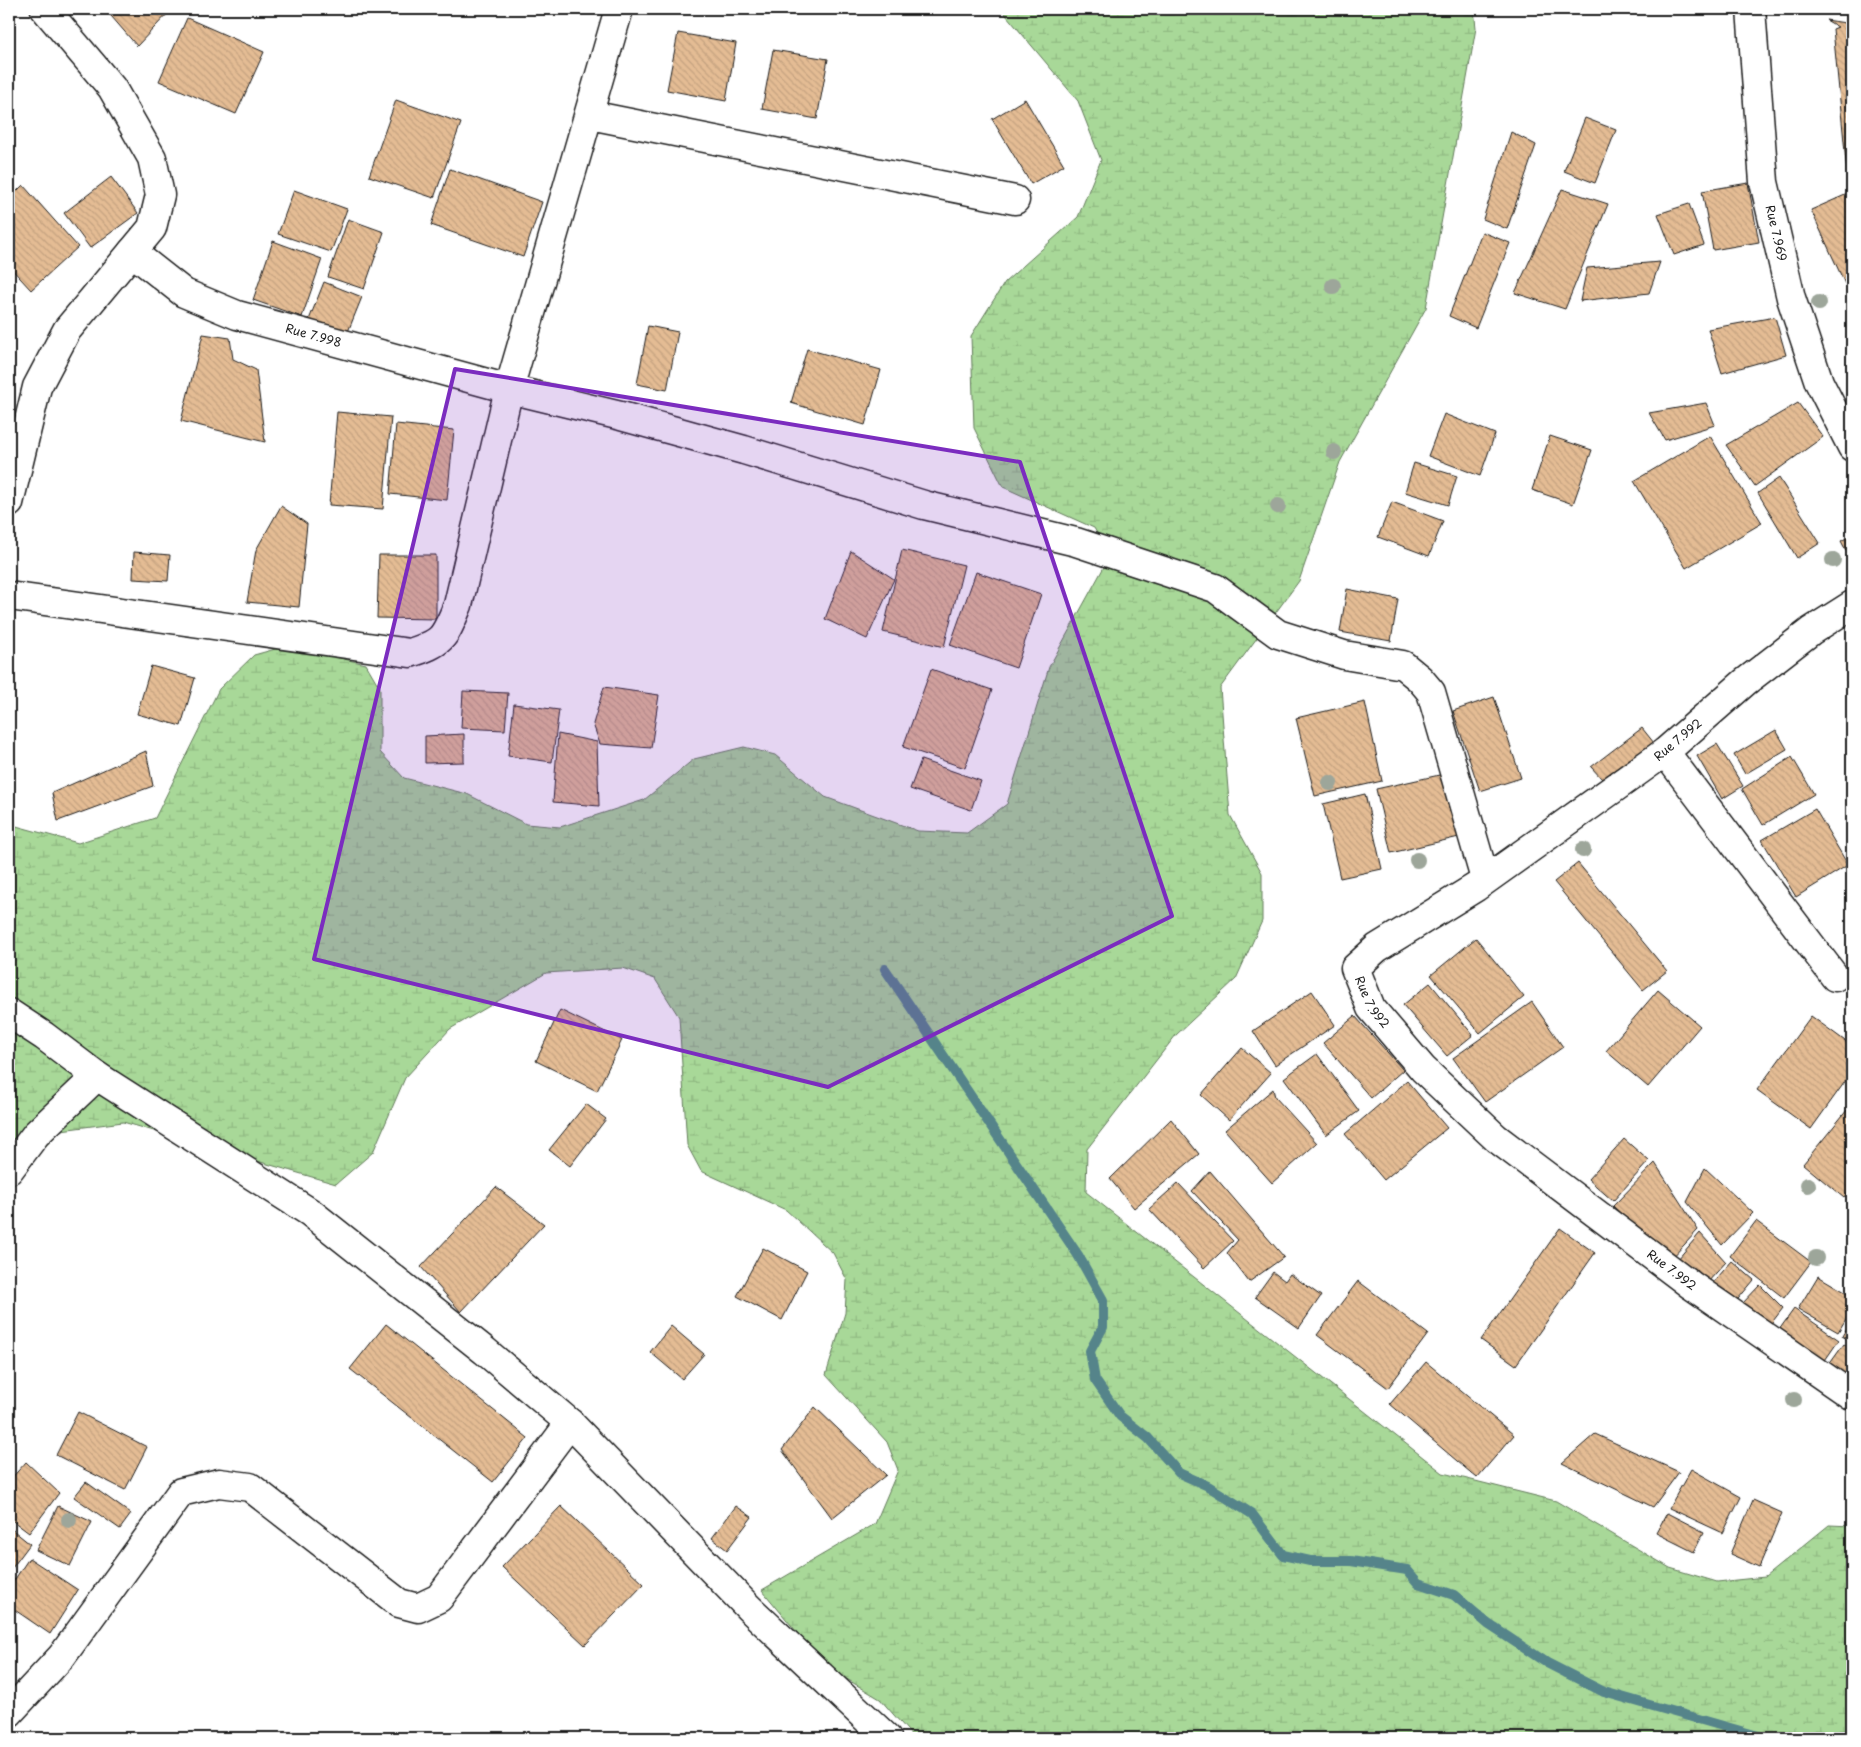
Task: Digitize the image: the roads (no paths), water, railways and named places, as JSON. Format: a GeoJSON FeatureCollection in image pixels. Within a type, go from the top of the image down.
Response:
{"type":"FeatureCollection","features":[{"type":"Feature","properties":{"kind":"street"},"geometry":{"type":"LineString","coordinates":[[9,503],[37,386],[67,330],[152,228],[160,195],[152,158],[112,88],[45,9]]}},
{"type":"Feature","properties":{"kind":"street"},"geometry":{"type":"LineString","coordinates":[[9,596],[410,653],[434,645],[447,630],[458,605],[509,389],[590,115],[619,9]]}},
{"type":"Feature","properties":{"kind":"street","name":"Rue 7.969"},"geometry":{"type":"LineString","coordinates":[[1751,9],[1764,182],[1791,298],[1816,373],[1852,447]]}},
{"type":"Feature","properties":{"kind":"street"},"geometry":{"type":"LineString","coordinates":[[590,115],[1015,200]]}},
{"type":"Feature","properties":{"kind":"street","name":"Rue 7.998"},"geometry":{"type":"LineString","coordinates":[[132,252],[184,293],[237,315],[509,389],[621,416],[924,505],[1076,542],[1215,588],[1278,634],[1344,655],[1403,665],[1420,679],[1431,692],[1444,745],[1485,879]]}},
{"type":"Feature","properties":{"kind":"street","name":"Rue 7.992"},"geometry":{"type":"LineString","coordinates":[[1852,604],[1811,631],[1745,682],[1665,752],[1476,887],[1377,948],[1355,968],[1371,1008],[1423,1068],[1496,1138],[1691,1284],[1852,1396]]}},
{"type":"Feature","properties":{"kind":"street"},"geometry":{"type":"LineString","coordinates":[[1665,752],[1835,977]]}},
{"type":"Feature","properties":{"kind":"street"},"geometry":{"type":"LineString","coordinates":[[9,1013],[97,1076],[312,1213],[485,1351],[570,1423],[749,1608],[887,1738]]}},
{"type":"Feature","properties":{"kind":"street"},"geometry":{"type":"LineString","coordinates":[[9,1170],[36,1134],[97,1076]]}},
{"type":"Feature","properties":{"kind":"street"},"geometry":{"type":"LineString","coordinates":[[9,1713],[62,1656],[181,1492],[219,1483],[250,1487],[399,1603],[418,1608],[439,1598],[570,1423]]}},
{"type":"Feature","properties":{"kind":"waterway"},"geometry":{"type":"LineString","coordinates":[[885,969],[1078,1255],[1103,1300],[1103,1327],[1090,1351],[1095,1380],[1120,1416],[1148,1438],[1179,1473],[1208,1486],[1252,1514],[1283,1555],[1310,1561],[1351,1561],[1407,1570],[1418,1583],[1454,1595],[1488,1624],[1547,1663],[1604,1692],[1765,1738]]}}]}
